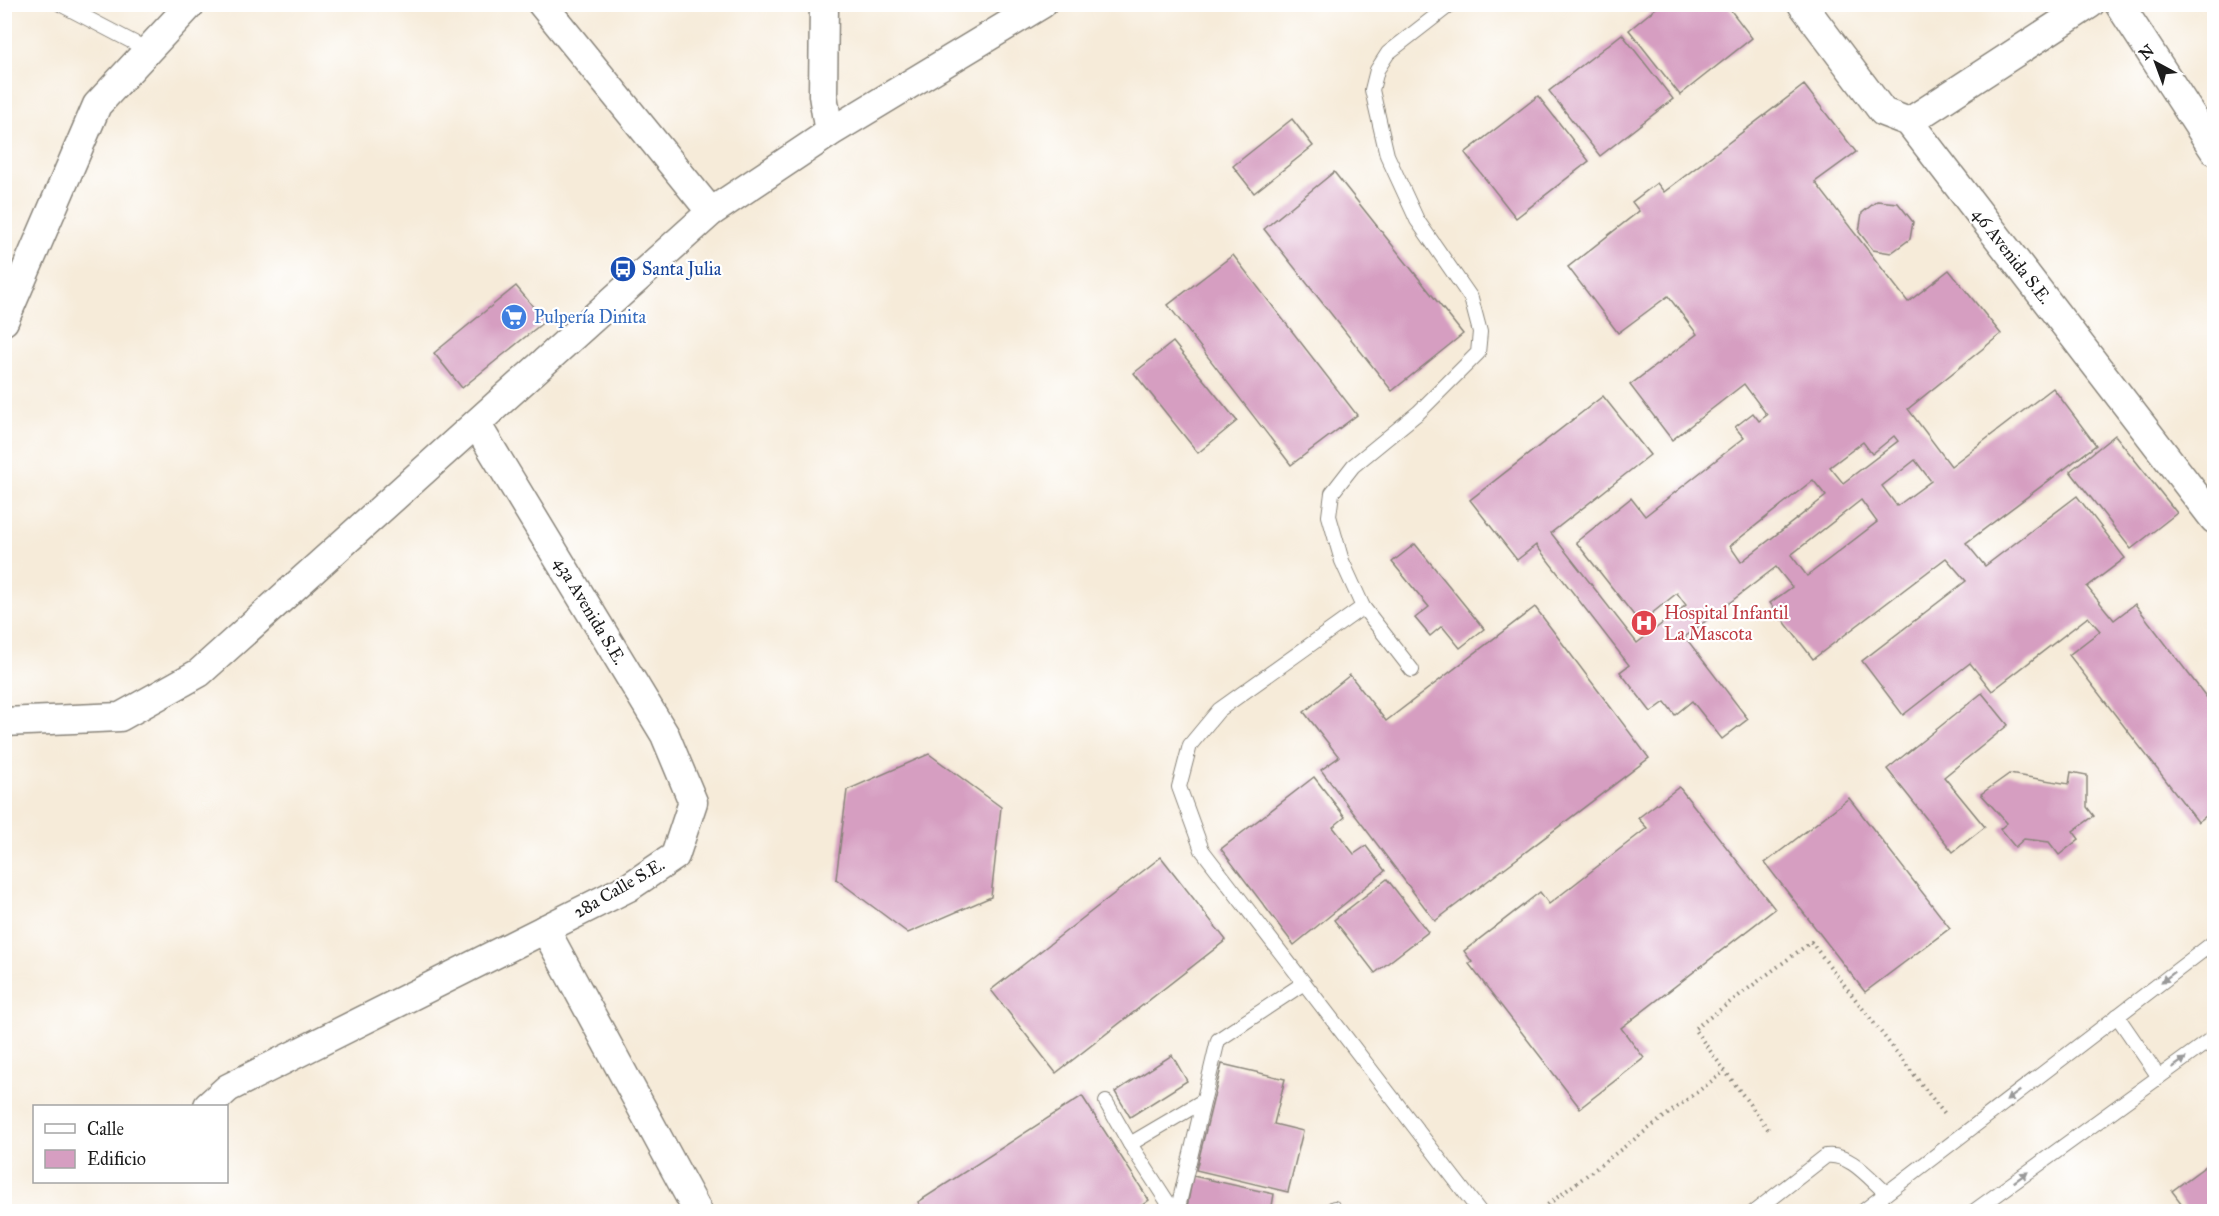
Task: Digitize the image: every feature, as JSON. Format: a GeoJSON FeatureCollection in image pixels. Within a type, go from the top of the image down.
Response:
{"type":"FeatureCollection","features":[{"type":"Feature","properties":{"kind":"street"},"geometry":{"type":"LineString","coordinates":[[4,321],[96,105],[191,4]]}},
{"type":"Feature","properties":{"kind":"street"},"geometry":{"type":"LineString","coordinates":[[542,4],[711,212]]}},
{"type":"Feature","properties":{"kind":"street"},"geometry":{"type":"LineString","coordinates":[[824,4],[823,95],[829,133]]}},
{"type":"Feature","properties":{"kind":"street"},"geometry":{"type":"LineString","coordinates":[[4,722],[120,717],[200,673],[711,212],[829,133],[1042,4]]}},
{"type":"Feature","properties":{"kind":"street","name":"46 Avenida S.E."},"geometry":{"type":"LineString","coordinates":[[1802,4],[1883,112],[1909,122],[2214,519]]}},
{"type":"Feature","properties":{"kind":"street"},"geometry":{"type":"LineString","coordinates":[[1909,122],[2090,4]]}},
{"type":"Feature","properties":{"kind":"street"},"geometry":{"type":"LineString","coordinates":[[2119,4],[2214,150]]}},
{"type":"Feature","properties":{"kind":"street","name":"43a Avenida S.E."},"geometry":{"type":"LineString","coordinates":[[477,425],[665,735],[693,802]]}},
{"type":"Feature","properties":{"kind":"street","name":"28a Calle S.E."},"geometry":{"type":"LineString","coordinates":[[210,1105],[228,1088],[629,887],[675,856],[693,802]]}},
{"type":"Feature","properties":{"kind":"street"},"geometry":{"type":"LineString","coordinates":[[545,929],[698,1212]]}},
{"type":"Feature","properties":{"kind":"lane"},"geometry":{"type":"LineString","coordinates":[[60,4],[148,50]]}},
{"type":"Feature","properties":{"kind":"lane"},"geometry":{"type":"LineString","coordinates":[[1412,670],[1363,607],[1342,561],[1329,516],[1332,493],[1353,466],[1419,412],[1478,353],[1480,332],[1471,298],[1417,220],[1387,156],[1372,90],[1377,70],[1388,53],[1451,4]]}},
{"type":"Feature","properties":{"kind":"lane"},"geometry":{"type":"LineString","coordinates":[[1363,607],[1220,710],[1190,745],[1179,787],[1202,850],[1480,1212]]}},
{"type":"Feature","properties":{"kind":"lane"},"geometry":{"type":"LineString","coordinates":[[1862,1212],[2214,942]]}},
{"type":"Feature","properties":{"kind":"lane"},"geometry":{"type":"LineString","coordinates":[[1175,1212],[1218,1040],[1304,983]]}},
{"type":"Feature","properties":{"kind":"lane"},"geometry":{"type":"LineString","coordinates":[[2117,1016],[2159,1077]]}},
{"type":"Feature","properties":{"kind":"lane"},"geometry":{"type":"LineString","coordinates":[[1973,1212],[2214,1037]]}},
{"type":"Feature","properties":{"kind":"lane"},"geometry":{"type":"LineString","coordinates":[[1130,1144],[1203,1101]]}},
{"type":"Feature","properties":{"kind":"lane"},"geometry":{"type":"LineString","coordinates":[[1106,1102],[1130,1144],[1175,1212]]}},
{"type":"Feature","properties":{"kind":"lane"},"geometry":{"type":"LineString","coordinates":[[1755,1212],[1826,1156],[1844,1157],[1886,1193]]}},
{"type":"Feature","properties":{"kind":"path"},"geometry":{"type":"LineString","coordinates":[[1768,1129],[1694,1029],[1811,942],[1962,1136]]}},
{"type":"Feature","properties":{"kind":"path"},"geometry":{"type":"LineString","coordinates":[[1538,1212],[1725,1071]]}},
{"type":"Feature","properties":{"kind":"building"},"geometry":{"type":"Polygon","coordinates":[[[1661,4],[1726,4],[1752,38],[1680,95],[1629,30],[1661,4]]]}},
{"type":"Feature","properties":{"kind":"building"},"geometry":{"type":"Polygon","coordinates":[[[1622,34],[1673,99],[1600,156],[1549,91],[1622,34]]]}},
{"type":"Feature","properties":{"kind":"building"},"geometry":{"type":"Polygon","coordinates":[[[1804,85],[1856,152],[1815,182],[1908,302],[1949,270],[2001,334],[1908,409],[1951,466],[2053,388],[2096,445],[1966,543],[1985,566],[2077,496],[2125,558],[2087,587],[2114,620],[2135,604],[2214,707],[2214,810],[2198,822],[2069,655],[2100,631],[2088,617],[1992,691],[1970,663],[1903,715],[1862,661],[1966,581],[1946,558],[1813,659],[1770,603],[1792,587],[1776,567],[1685,637],[1748,719],[1722,739],[1692,701],[1675,715],[1665,702],[1651,712],[1620,672],[1629,665],[1536,545],[1517,560],[1470,500],[1603,396],[1650,455],[1551,533],[1637,643],[1686,605],[1677,593],[1640,623],[1576,542],[1631,498],[1645,516],[1744,438],[1735,427],[1753,413],[1759,421],[1767,415],[1744,384],[1672,440],[1630,385],[1697,334],[1668,296],[1618,333],[1568,267],[1639,211],[1632,202],[1657,183],[1664,192],[1804,85]],[[1894,436],[1872,454],[1863,442],[1830,467],[1843,483],[1898,441],[1894,436]],[[1915,460],[1882,486],[1897,506],[1931,481],[1915,460]],[[1813,480],[1730,546],[1741,562],[1826,496],[1813,480]],[[1861,500],[1791,555],[1807,576],[1877,522],[1861,500]]]}},
{"type":"Feature","properties":{"kind":"building"},"geometry":{"type":"Polygon","coordinates":[[[1538,96],[1589,161],[1516,218],[1465,153],[1538,96]]]}},
{"type":"Feature","properties":{"kind":"building"},"geometry":{"type":"Polygon","coordinates":[[[1292,119],[1313,146],[1254,193],[1233,166],[1292,119]]]}},
{"type":"Feature","properties":{"kind":"building"},"geometry":{"type":"Polygon","coordinates":[[[1334,172],[1463,334],[1392,391],[1264,229],[1334,172]]]}},
{"type":"Feature","properties":{"kind":"building"},"geometry":{"type":"Polygon","coordinates":[[[1877,201],[1898,203],[1913,222],[1910,239],[1891,253],[1873,250],[1859,232],[1862,213],[1877,201]]]}},
{"type":"Feature","properties":{"kind":"building"},"geometry":{"type":"Polygon","coordinates":[[[1233,255],[1357,415],[1291,465],[1168,305],[1233,255]]]}},
{"type":"Feature","properties":{"kind":"building"},"geometry":{"type":"Polygon","coordinates":[[[516,286],[545,321],[462,388],[434,353],[516,286]]]}},
{"type":"Feature","properties":{"kind":"building"},"geometry":{"type":"Polygon","coordinates":[[[1173,342],[1237,421],[1198,453],[1134,373],[1173,342]]]}},
{"type":"Feature","properties":{"kind":"building"},"geometry":{"type":"Polygon","coordinates":[[[2115,435],[2177,513],[2131,549],[2070,471],[2115,435]]]}},
{"type":"Feature","properties":{"kind":"building"},"geometry":{"type":"Polygon","coordinates":[[[1415,544],[1484,629],[1460,648],[1442,626],[1430,636],[1415,618],[1429,607],[1392,562],[1415,544]]]}},
{"type":"Feature","properties":{"kind":"building"},"geometry":{"type":"Polygon","coordinates":[[[1535,607],[1649,758],[1435,921],[1321,770],[1339,757],[1304,712],[1350,675],[1386,721],[1535,607]]]}},
{"type":"Feature","properties":{"kind":"building"},"geometry":{"type":"Polygon","coordinates":[[[1982,693],[2008,725],[1944,777],[1985,827],[1953,852],[1887,769],[1982,693]]]}},
{"type":"Feature","properties":{"kind":"building"},"geometry":{"type":"Polygon","coordinates":[[[929,754],[1001,807],[991,897],[908,933],[836,879],[847,790],[929,754]]]}},
{"type":"Feature","properties":{"kind":"building"},"geometry":{"type":"Polygon","coordinates":[[[2071,772],[2087,775],[2087,807],[2094,816],[2073,831],[2079,839],[2059,855],[2049,842],[2024,839],[2015,847],[2000,829],[2007,823],[1981,794],[2009,774],[2069,784],[2071,772]]]}},
{"type":"Feature","properties":{"kind":"building"},"geometry":{"type":"Polygon","coordinates":[[[1314,777],[1345,817],[1333,827],[1354,854],[1366,846],[1385,871],[1294,945],[1221,849],[1314,777]]]}},
{"type":"Feature","properties":{"kind":"building"},"geometry":{"type":"Polygon","coordinates":[[[1679,787],[1775,909],[1621,1028],[1644,1058],[1580,1108],[1469,964],[1472,962],[1464,951],[1540,892],[1549,904],[1647,828],[1638,818],[1679,787]]]}},
{"type":"Feature","properties":{"kind":"building"},"geometry":{"type":"Polygon","coordinates":[[[1849,798],[1950,928],[1865,992],[1765,863],[1849,798]]]}},
{"type":"Feature","properties":{"kind":"building"},"geometry":{"type":"Polygon","coordinates":[[[1161,857],[1226,940],[1056,1073],[991,990],[1161,857]]]}},
{"type":"Feature","properties":{"kind":"building"},"geometry":{"type":"Polygon","coordinates":[[[1387,879],[1428,932],[1375,973],[1334,920],[1387,879]]]}},
{"type":"Feature","properties":{"kind":"building"},"geometry":{"type":"Polygon","coordinates":[[[1172,1055],[1187,1081],[1130,1117],[1115,1092],[1172,1055]]]}},
{"type":"Feature","properties":{"kind":"building"},"geometry":{"type":"Polygon","coordinates":[[[1222,1064],[1285,1079],[1274,1124],[1303,1131],[1288,1192],[1196,1170],[1222,1064]]]}},
{"type":"Feature","properties":{"kind":"building"},"geometry":{"type":"Polygon","coordinates":[[[1082,1096],[1149,1200],[1133,1212],[924,1212],[918,1202],[1082,1096]]]}},
{"type":"Feature","properties":{"kind":"building"},"geometry":{"type":"Polygon","coordinates":[[[2214,1160],[2214,1212],[2188,1212],[2172,1191],[2214,1160]]]}},
{"type":"Feature","properties":{"kind":"building"},"geometry":{"type":"Polygon","coordinates":[[[1193,1176],[1274,1194],[1271,1212],[1186,1212],[1193,1176]]]}},
{"type":"Feature","properties":{"kind":"place","name":"Santa Julia"},"geometry":{"type":"Point","coordinates":[623,269]}},
{"type":"Feature","properties":{"kind":"place","name":"Pulpería Dinita"},"geometry":{"type":"Point","coordinates":[514,317]}},
{"type":"Feature","properties":{"kind":"place","name":"Hospital Infantil La Mascota"},"geometry":{"type":"Point","coordinates":[1644,623]}}]}
